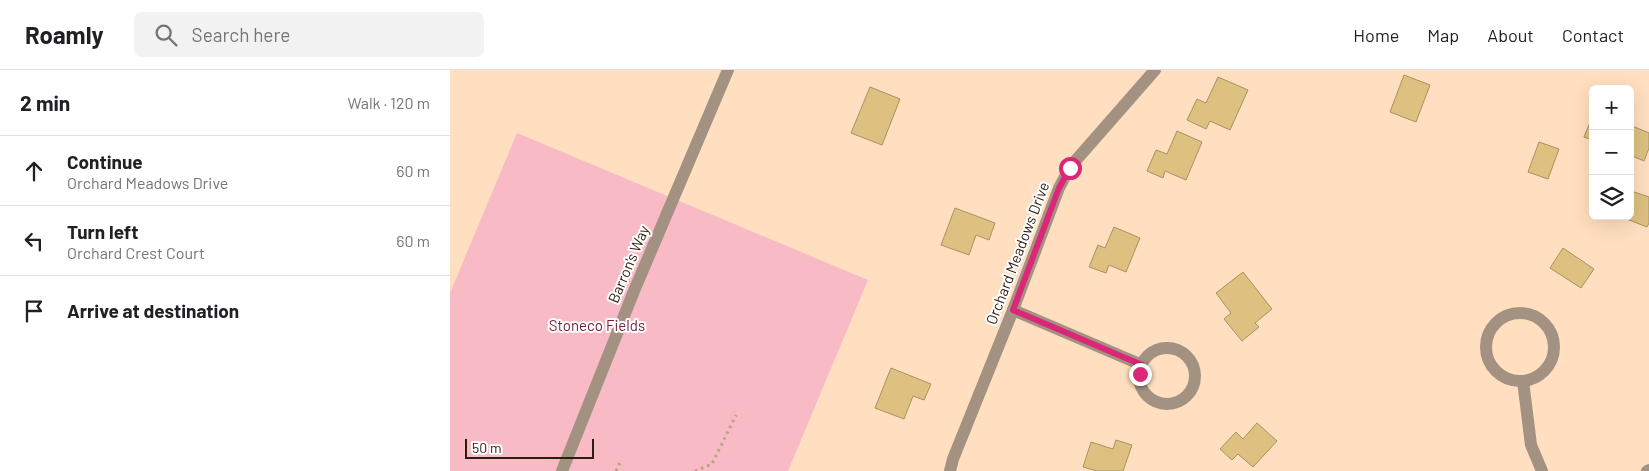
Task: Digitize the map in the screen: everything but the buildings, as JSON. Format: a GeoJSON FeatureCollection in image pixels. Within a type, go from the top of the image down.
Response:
{"type":"FeatureCollection","features":[{"type":"Feature","properties":{"kind":"street","name":"Barron's Way"},"geometry":{"type":"LineString","coordinates":[[562,471],[634,291],[728,70]]}},
{"type":"Feature","properties":{"kind":"street","name":"Orchard Meadows Drive"},"geometry":{"type":"LineString","coordinates":[[950,471],[953,459],[1013,310],[1059,188],[1070,168],[1155,70]]}},
{"type":"Feature","properties":{"kind":"street"},"geometry":{"type":"LineString","coordinates":[[1013,310],[1142,365]]}},
{"type":"Feature","properties":{"kind":"street"},"geometry":{"type":"LineString","coordinates":[[1520,313],[1536,317],[1548,327],[1553,338],[1554,350],[1551,361],[1544,371],[1534,378],[1523,381],[1507,378],[1493,368],[1488,359],[1487,337],[1492,327],[1509,314],[1520,313]]}},
{"type":"Feature","properties":{"kind":"street"},"geometry":{"type":"LineString","coordinates":[[1172,349],[1180,352],[1188,357],[1193,364],[1195,382],[1192,390],[1178,402],[1169,404],[1151,399],[1144,392],[1140,384],[1142,365],[1147,357],[1154,352],[1172,349]]}},
{"type":"Feature","properties":{"kind":"street"},"geometry":{"type":"LineString","coordinates":[[1523,381],[1531,445],[1542,471]]}},
{"type":"Feature","properties":{"kind":"path"},"geometry":{"type":"LineString","coordinates":[[694,471],[712,464],[736,415]]}},
{"type":"Feature","properties":{"kind":"path"},"geometry":{"type":"LineString","coordinates":[[616,471],[621,460]]}},
{"type":"Feature","properties":{"kind":"green space","name":"Stoneco Fields"},"geometry":{"type":"Polygon","coordinates":[[[517,133],[868,280],[788,471],[450,471],[450,293],[517,133]]]}},
{"type":"Feature","properties":{"kind":"route"},"geometry":{"type":"LineString","coordinates":[[1070,168],[1059,188],[1013,310],[1142,365],[1140,374]]}}]}
